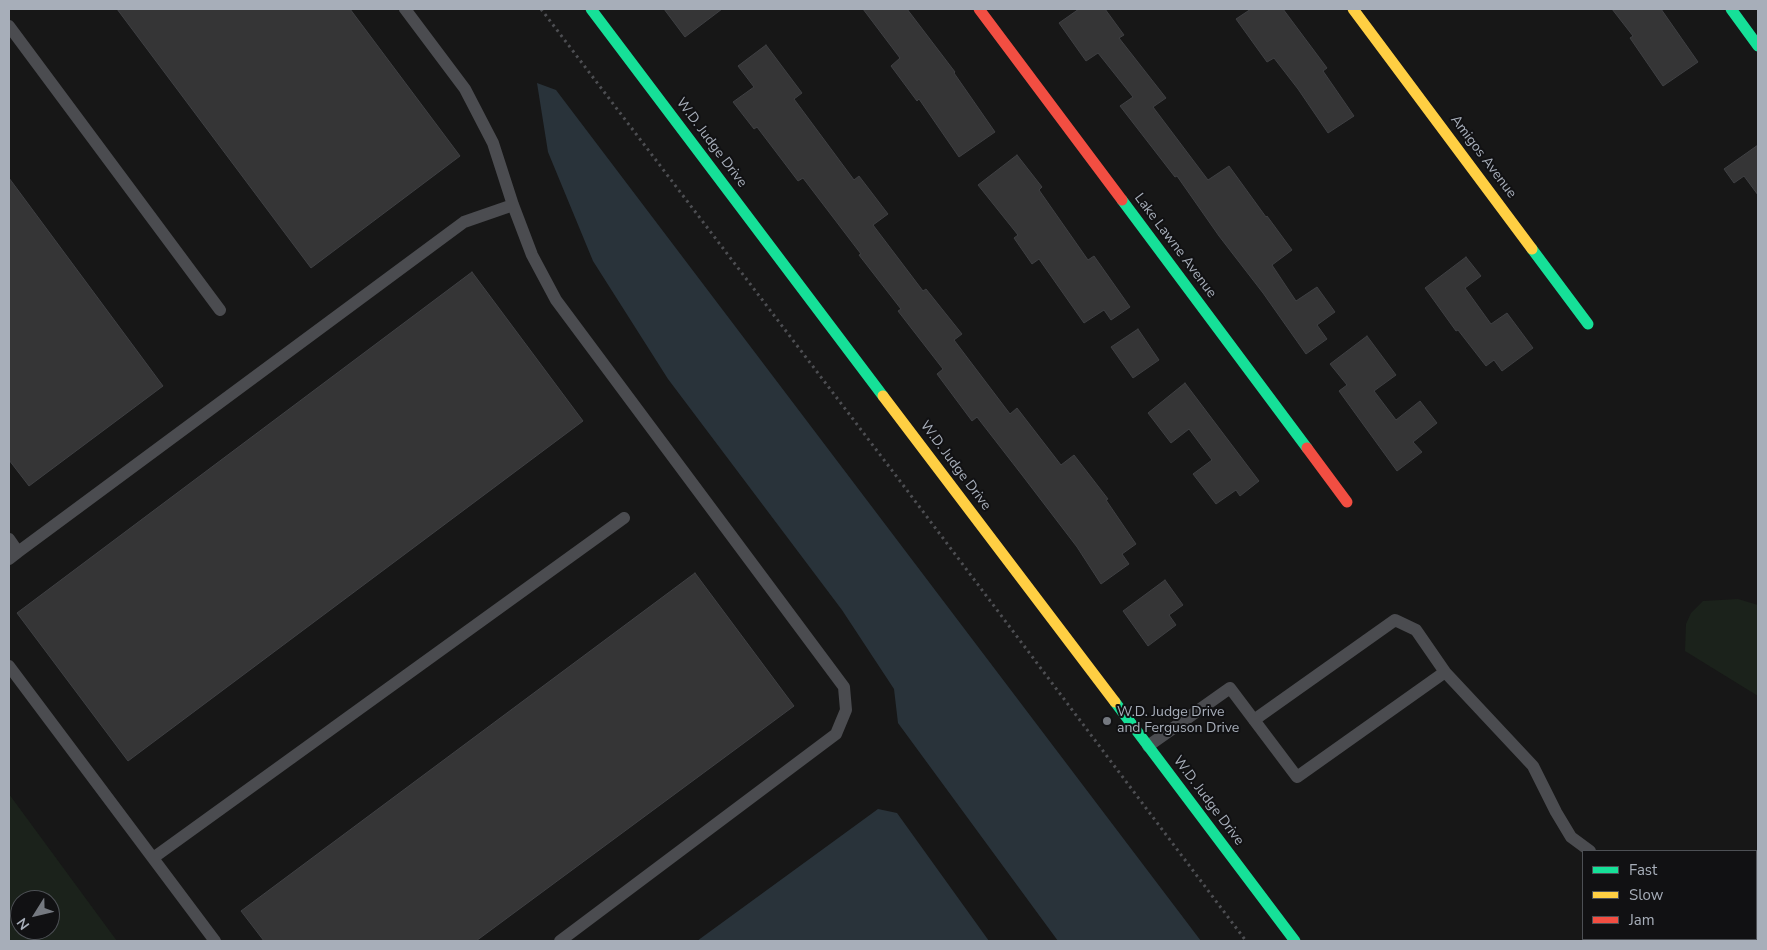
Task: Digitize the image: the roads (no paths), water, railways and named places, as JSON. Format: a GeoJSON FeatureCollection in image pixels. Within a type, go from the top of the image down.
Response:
{"type":"FeatureCollection","features":[{"type":"Feature","properties":{"kind":"street","name":"W.D. Judge Drive"},"geometry":{"type":"LineString","coordinates":[[592,9],[1295,941]]}},
{"type":"Feature","properties":{"kind":"street","name":"Lake Lawne Avenue"},"geometry":{"type":"LineString","coordinates":[[979,9],[1347,502]]}},
{"type":"Feature","properties":{"kind":"street","name":"Amigos Avenue"},"geometry":{"type":"LineString","coordinates":[[1353,9],[1588,324]]}},
{"type":"Feature","properties":{"kind":"street"},"geometry":{"type":"LineString","coordinates":[[1731,9],[1758,46]]}},
{"type":"Feature","properties":{"kind":"lane"},"geometry":{"type":"LineString","coordinates":[[405,9],[465,89],[493,143],[513,205],[532,255],[556,300],[844,687],[846,710],[836,734],[560,941]]}},
{"type":"Feature","properties":{"kind":"lane"},"geometry":{"type":"LineString","coordinates":[[9,26],[220,310]]}},
{"type":"Feature","properties":{"kind":"lane"},"geometry":{"type":"LineString","coordinates":[[9,539],[13,555],[464,222],[513,205]]}},
{"type":"Feature","properties":{"kind":"lane"},"geometry":{"type":"LineString","coordinates":[[153,858],[624,518]]}},
{"type":"Feature","properties":{"kind":"lane"},"geometry":{"type":"LineString","coordinates":[[1254,720],[1395,620],[1416,630],[1445,672],[1534,766],[1556,812],[1571,837],[1589,850]]}},
{"type":"Feature","properties":{"kind":"lane"},"geometry":{"type":"LineString","coordinates":[[9,666],[215,941]]}},
{"type":"Feature","properties":{"kind":"lane"},"geometry":{"type":"LineString","coordinates":[[1148,746],[1230,688],[1297,777],[1445,672]]}},
{"type":"Feature","properties":{"kind":"place","name":"W.D. Judge Drive and Ferguson Drive"},"geometry":{"type":"Point","coordinates":[1107,721]}}]}
